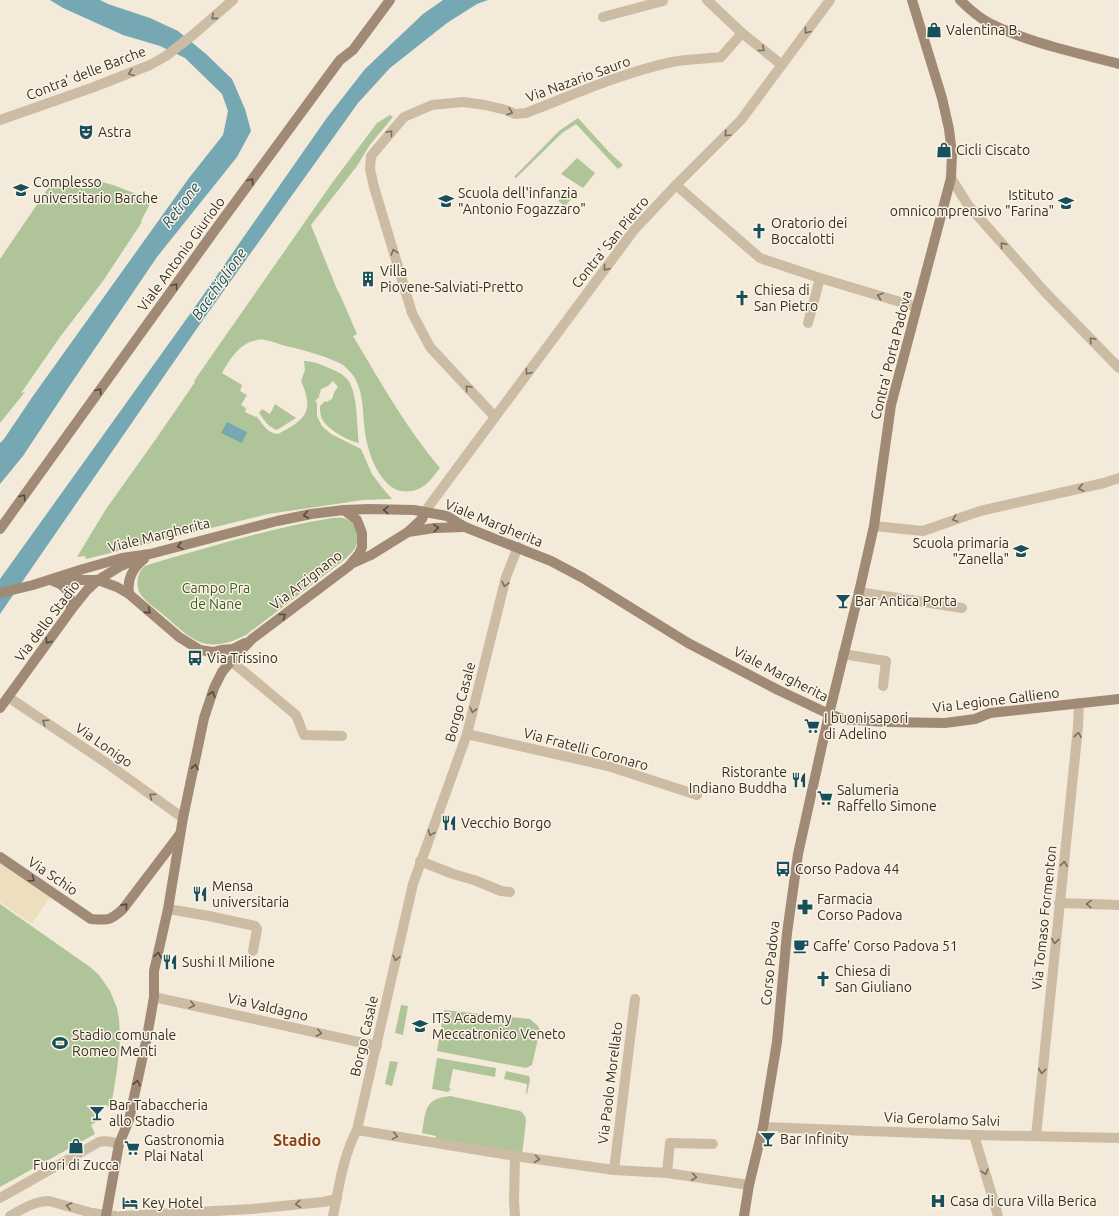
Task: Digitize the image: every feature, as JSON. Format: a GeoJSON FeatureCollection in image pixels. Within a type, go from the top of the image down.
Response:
{"type":"FeatureCollection","features":[{"type":"Feature","properties":{"kind":"street","name":"Contra' delle Barche"},"geometry":{"type":"LineString","coordinates":[[0,120],[150,66],[166,56],[194,34],[233,0]]}},
{"type":"Feature","properties":{"kind":"street","name":"Viale Antonio Giuriolo"},"geometry":{"type":"LineString","coordinates":[[0,529],[210,237],[334,68],[340,60],[353,50],[390,0]]}},
{"type":"Feature","properties":{"kind":"street"},"geometry":{"type":"LineString","coordinates":[[707,0],[742,33],[782,65]]}},
{"type":"Feature","properties":{"kind":"street","name":"Contra' San Pietro"},"geometry":{"type":"LineString","coordinates":[[425,512],[634,230],[676,185],[741,120],[830,0]]}},
{"type":"Feature","properties":{"kind":"street","name":"Contra' Porta Padova"},"geometry":{"type":"LineString","coordinates":[[829,714],[874,526],[891,404],[951,178],[952,154],[949,129],[942,98],[912,0]]}},
{"type":"Feature","properties":{"kind":"street"},"geometry":{"type":"LineString","coordinates":[[960,0],[970,10],[988,22],[1029,40],[1119,64]]}},
{"type":"Feature","properties":{"kind":"street"},"geometry":{"type":"LineString","coordinates":[[603,17],[663,1]]}},
{"type":"Feature","properties":{"kind":"street","name":"Via Nazario Sauro"},"geometry":{"type":"LineString","coordinates":[[495,417],[430,347],[412,313],[374,187],[370,169],[371,156],[404,117],[432,106],[463,102],[485,105],[506,110],[515,114],[526,113],[636,71],[672,62],[721,57],[742,33]]}},
{"type":"Feature","properties":{"kind":"street"},"geometry":{"type":"LineString","coordinates":[[951,178],[968,205],[1040,287],[1119,368]]}},
{"type":"Feature","properties":{"kind":"street"},"geometry":{"type":"LineString","coordinates":[[676,185],[760,258],[820,278],[917,307]]}},
{"type":"Feature","properties":{"kind":"street"},"geometry":{"type":"LineString","coordinates":[[808,323],[820,278]]}},
{"type":"Feature","properties":{"kind":"street"},"geometry":{"type":"LineString","coordinates":[[874,526],[923,531],[980,511],[1104,483],[1119,478]]}},
{"type":"Feature","properties":{"kind":"street","name":"Viale Margherita"},"geometry":{"type":"LineString","coordinates":[[0,593],[33,585],[122,558],[150,554],[277,521],[311,514],[344,510],[414,510],[447,516],[465,527],[551,561],[583,578],[688,642],[778,690],[829,714]]}},
{"type":"Feature","properties":{"kind":"street","name":"Via Arzignano"},"geometry":{"type":"LineString","coordinates":[[109,1216],[119,1144],[129,1120],[147,1037],[154,997],[154,972],[168,909],[183,818],[204,718],[214,688],[222,672],[231,661],[252,639],[351,564],[359,554],[362,547],[362,533],[357,520],[344,510]]}},
{"type":"Feature","properties":{"kind":"street"},"geometry":{"type":"LineString","coordinates":[[351,564],[371,555],[408,532],[422,519],[425,512]]}},
{"type":"Feature","properties":{"kind":"street"},"geometry":{"type":"LineString","coordinates":[[408,532],[434,528],[465,527]]}},
{"type":"Feature","properties":{"kind":"street","name":"Borgo Casale"},"geometry":{"type":"LineString","coordinates":[[333,1216],[347,1154],[351,1141],[357,1130],[377,1046],[412,884],[467,734],[506,577],[518,547]]}},
{"type":"Feature","properties":{"kind":"street"},"geometry":{"type":"LineString","coordinates":[[129,594],[129,579],[132,571],[150,554]]}},
{"type":"Feature","properties":{"kind":"street","name":"Via dello Stadio"},"geometry":{"type":"LineString","coordinates":[[0,708],[86,590],[98,580],[119,567],[150,554]]}},
{"type":"Feature","properties":{"kind":"street"},"geometry":{"type":"LineString","coordinates":[[49,580],[98,580],[116,587],[129,594],[179,638],[200,650],[213,652],[232,648],[252,639]]}},
{"type":"Feature","properties":{"kind":"street"},"geometry":{"type":"LineString","coordinates":[[49,580],[66,588],[71,599],[71,610]]}},
{"type":"Feature","properties":{"kind":"street"},"geometry":{"type":"LineString","coordinates":[[859,592],[962,608]]}},
{"type":"Feature","properties":{"kind":"street"},"geometry":{"type":"LineString","coordinates":[[844,654],[886,661],[883,686]]}},
{"type":"Feature","properties":{"kind":"street"},"geometry":{"type":"LineString","coordinates":[[231,661],[296,715],[304,735],[342,736]]}},
{"type":"Feature","properties":{"kind":"street","name":"Via Lonigo"},"geometry":{"type":"LineString","coordinates":[[8,697],[105,762],[183,818]]}},
{"type":"Feature","properties":{"kind":"street","name":"Via Legione Gallieno"},"geometry":{"type":"LineString","coordinates":[[829,714],[842,719],[886,722],[945,723],[975,719],[990,713],[1119,698]]}},
{"type":"Feature","properties":{"kind":"street","name":"Via Tomaso Formenton"},"geometry":{"type":"LineString","coordinates":[[1036,1136],[1078,727],[1079,703]]}},
{"type":"Feature","properties":{"kind":"street","name":"Corso Padova"},"geometry":{"type":"LineString","coordinates":[[744,1216],[749,1185],[763,1127],[777,1042],[787,932],[798,854],[829,714]]}},
{"type":"Feature","properties":{"kind":"street","name":"Via Fratelli Coronaro"},"geometry":{"type":"LineString","coordinates":[[467,734],[608,766],[697,795]]}},
{"type":"Feature","properties":{"kind":"street","name":"Via Schio"},"geometry":{"type":"LineString","coordinates":[[0,857],[91,919],[104,920],[113,918],[123,909],[181,832]]}},
{"type":"Feature","properties":{"kind":"street"},"geometry":{"type":"LineString","coordinates":[[420,861],[501,891],[510,892]]}},
{"type":"Feature","properties":{"kind":"street"},"geometry":{"type":"LineString","coordinates":[[1059,903],[1119,905]]}},
{"type":"Feature","properties":{"kind":"street"},"geometry":{"type":"LineString","coordinates":[[168,909],[255,926],[257,928],[253,951]]}},
{"type":"Feature","properties":{"kind":"street","name":"Via Valdagno"},"geometry":{"type":"LineString","coordinates":[[154,997],[377,1046]]}},
{"type":"Feature","properties":{"kind":"street","name":"Via Paolo Morellato"},"geometry":{"type":"LineString","coordinates":[[614,1170],[634,999]]}},
{"type":"Feature","properties":{"kind":"street","name":"Via Gerolamo Salvi"},"geometry":{"type":"LineString","coordinates":[[763,1127],[974,1135],[1119,1138]]}},
{"type":"Feature","properties":{"kind":"street"},"geometry":{"type":"LineString","coordinates":[[357,1130],[515,1156],[614,1170],[667,1173],[749,1185]]}},
{"type":"Feature","properties":{"kind":"street"},"geometry":{"type":"LineString","coordinates":[[974,1135],[998,1216]]}},
{"type":"Feature","properties":{"kind":"street"},"geometry":{"type":"LineString","coordinates":[[0,1198],[99,1142],[110,1141],[119,1144]]}},
{"type":"Feature","properties":{"kind":"street"},"geometry":{"type":"LineString","coordinates":[[667,1173],[670,1143],[713,1144]]}},
{"type":"Feature","properties":{"kind":"street"},"geometry":{"type":"LineString","coordinates":[[515,1156],[515,1216]]}},
{"type":"Feature","properties":{"kind":"street"},"geometry":{"type":"LineString","coordinates":[[121,1216],[251,1212],[337,1199]]}},
{"type":"Feature","properties":{"kind":"street"},"geometry":{"type":"LineString","coordinates":[[10,1216],[26,1207],[43,1201],[49,1201],[109,1216]]}},
{"type":"Feature","properties":{"kind":"green space"},"geometry":{"type":"Polygon","coordinates":[[[390,115],[393,117],[369,146],[357,166],[311,225],[357,334],[353,336],[405,421],[440,468],[424,486],[414,491],[401,491],[388,484],[377,470],[370,453],[360,393],[355,378],[351,373],[343,365],[322,356],[269,341],[256,340],[247,343],[238,350],[222,373],[242,385],[240,391],[247,395],[241,405],[246,408],[245,412],[256,416],[268,430],[274,434],[278,434],[295,424],[305,414],[307,400],[301,381],[305,370],[304,361],[325,366],[340,373],[345,377],[353,390],[359,443],[344,437],[328,427],[321,417],[320,406],[325,401],[326,402],[332,399],[334,392],[338,387],[333,381],[328,386],[321,389],[320,396],[315,401],[317,403],[317,416],[322,426],[331,434],[361,449],[372,474],[392,499],[363,500],[268,514],[86,559],[85,556],[77,557],[106,509],[332,183],[377,123],[390,115]]]}},
{"type":"Feature","properties":{"kind":"green space"},"geometry":{"type":"Polygon","coordinates":[[[578,118],[623,165],[618,169],[576,124],[562,133],[516,178],[514,177],[559,131],[578,118]]]}},
{"type":"Feature","properties":{"kind":"green space"},"geometry":{"type":"Polygon","coordinates":[[[577,158],[595,173],[583,188],[561,174],[577,158]]]}},
{"type":"Feature","properties":{"kind":"green space"},"geometry":{"type":"Polygon","coordinates":[[[83,179],[113,185],[152,200],[141,221],[142,222],[103,281],[60,337],[21,393],[25,392],[0,423],[0,259],[53,181],[58,182],[83,179]]]}},
{"type":"Feature","properties":{"kind":"green space"},"geometry":{"type":"Polygon","coordinates":[[[567,190],[574,196],[565,206],[558,201],[567,190]]]}},
{"type":"Feature","properties":{"kind":"green space"},"geometry":{"type":"Polygon","coordinates":[[[275,404],[296,418],[276,430],[268,425],[259,413],[262,409],[270,414],[275,404]]]}},
{"type":"Feature","properties":{"kind":"green space","name":"Campo Pra de Nane"},"geometry":{"type":"Polygon","coordinates":[[[332,518],[345,518],[356,528],[358,536],[357,544],[353,551],[344,560],[246,635],[237,639],[222,644],[207,644],[196,640],[185,634],[163,614],[149,604],[139,592],[138,580],[140,572],[145,566],[264,532],[332,518]]]}},
{"type":"Feature","properties":{"kind":"green space","name":"Stadio comunale Romeo Menti"},"geometry":{"type":"Polygon","coordinates":[[[0,904],[90,967],[99,975],[110,991],[117,1008],[120,1040],[111,1107],[104,1106],[103,1111],[98,1114],[101,1119],[91,1125],[95,1134],[0,1187],[0,904]]]}},
{"type":"Feature","properties":{"kind":"green space"},"geometry":{"type":"Polygon","coordinates":[[[401,1005],[408,1006],[403,1035],[395,1033],[401,1005]]]}},
{"type":"Feature","properties":{"kind":"green space"},"geometry":{"type":"Polygon","coordinates":[[[444,1010],[530,1019],[538,1026],[540,1030],[532,1065],[526,1068],[437,1051],[444,1010]]]}},
{"type":"Feature","properties":{"kind":"green space"},"geometry":{"type":"Polygon","coordinates":[[[437,1058],[496,1068],[495,1077],[453,1069],[449,1088],[451,1089],[448,1092],[432,1089],[437,1058]]]}},
{"type":"Feature","properties":{"kind":"green space"},"geometry":{"type":"Polygon","coordinates":[[[390,1061],[398,1062],[392,1086],[385,1084],[390,1061]]]}},
{"type":"Feature","properties":{"kind":"green space"},"geometry":{"type":"Polygon","coordinates":[[[506,1071],[529,1076],[530,1080],[527,1094],[527,1084],[504,1079],[506,1071]]]}},
{"type":"Feature","properties":{"kind":"green space"},"geometry":{"type":"Polygon","coordinates":[[[450,1096],[520,1111],[525,1116],[526,1121],[522,1155],[435,1142],[436,1136],[422,1133],[426,1112],[431,1103],[435,1100],[450,1096]]]}},
{"type":"Feature","properties":{"kind":"shaded area"},"geometry":{"type":"Polygon","coordinates":[[[0,862],[50,897],[32,924],[0,902],[0,862]]]}},
{"type":"Feature","properties":{"kind":"water","name":"Retrone"},"geometry":{"type":"Polygon","coordinates":[[[50,0],[100,0],[150,18],[178,31],[206,54],[232,79],[245,109],[251,131],[237,157],[157,257],[23,456],[0,484],[0,443],[189,178],[223,135],[228,111],[222,94],[185,58],[160,46],[123,35],[63,8],[50,0]]]}},
{"type":"Feature","properties":{"kind":"water","name":"Bacchiglione"},"geometry":{"type":"Polygon","coordinates":[[[443,0],[488,0],[477,4],[447,23],[390,68],[358,103],[200,324],[0,614],[0,579],[190,314],[326,119],[365,69],[423,14],[443,0]]]}},
{"type":"Feature","properties":{"kind":"water"},"geometry":{"type":"Polygon","coordinates":[[[227,422],[247,432],[242,443],[221,433],[227,422]]]}},
{"type":"Feature","properties":{"kind":"place","name":"Valentina B."},"geometry":{"type":"Point","coordinates":[934,30]}},
{"type":"Feature","properties":{"kind":"place","name":"Astra"},"geometry":{"type":"Point","coordinates":[86,132]}},
{"type":"Feature","properties":{"kind":"place","name":"Cicli Ciscato"},"geometry":{"type":"Point","coordinates":[944,150]}},
{"type":"Feature","properties":{"kind":"place","name":"Complesso universitario Barche"},"geometry":{"type":"Point","coordinates":[21,190]}},
{"type":"Feature","properties":{"kind":"place","name":"Scuola dell'infanzia \"Antonio Fogazzaro\""},"geometry":{"type":"Point","coordinates":[446,201]}},
{"type":"Feature","properties":{"kind":"place","name":"Istituto omnicomprensivo \"Farina\""},"geometry":{"type":"Point","coordinates":[1066,203]}},
{"type":"Feature","properties":{"kind":"place","name":"Oratorio dei Boccalotti"},"geometry":{"type":"Point","coordinates":[759,231]}},
{"type":"Feature","properties":{"kind":"place","name":"Villa Piovene-Salviati-Pretto"},"geometry":{"type":"Point","coordinates":[368,279]}},
{"type":"Feature","properties":{"kind":"place","name":"Chiesa di San Pietro"},"geometry":{"type":"Point","coordinates":[742,298]}},
{"type":"Feature","properties":{"kind":"place","name":"Scuola primaria \"Zanella\""},"geometry":{"type":"Point","coordinates":[1021,551]}},
{"type":"Feature","properties":{"kind":"place","name":"Bar Antica Porta"},"geometry":{"type":"Point","coordinates":[843,601]}},
{"type":"Feature","properties":{"kind":"place","name":"Via Trissino"},"geometry":{"type":"Point","coordinates":[195,658]}},
{"type":"Feature","properties":{"kind":"place","name":"I buoni sapori di Adelino"},"geometry":{"type":"Point","coordinates":[812,726]}},
{"type":"Feature","properties":{"kind":"place","name":"Ristorante Indiano Buddha"},"geometry":{"type":"Point","coordinates":[799,780]}},
{"type":"Feature","properties":{"kind":"place","name":"Salumeria Raffello Simone"},"geometry":{"type":"Point","coordinates":[825,798]}},
{"type":"Feature","properties":{"kind":"place","name":"Vecchio Borgo"},"geometry":{"type":"Point","coordinates":[449,823]}},
{"type":"Feature","properties":{"kind":"place","name":"Corso Padova 44"},"geometry":{"type":"Point","coordinates":[783,869]}},
{"type":"Feature","properties":{"kind":"place","name":"Mensa universitaria"},"geometry":{"type":"Point","coordinates":[200,894]}},
{"type":"Feature","properties":{"kind":"place","name":"Farmacia Corso Padova"},"geometry":{"type":"Point","coordinates":[805,907]}},
{"type":"Feature","properties":{"kind":"place","name":"Caffe' Corso Padova 51"},"geometry":{"type":"Point","coordinates":[801,946]}},
{"type":"Feature","properties":{"kind":"place","name":"Sushi Il Milione"},"geometry":{"type":"Point","coordinates":[170,962]}},
{"type":"Feature","properties":{"kind":"place","name":"Chiesa di San Giuliano"},"geometry":{"type":"Point","coordinates":[823,979]}},
{"type":"Feature","properties":{"kind":"place","name":"ITS Academy Meccatronico Veneto"},"geometry":{"type":"Point","coordinates":[420,1026]}},
{"type":"Feature","properties":{"kind":"place","name":"Stadio comunale Romeo Menti"},"geometry":{"type":"Point","coordinates":[60,1043]}},
{"type":"Feature","properties":{"kind":"place","name":"Bar Tabaccheria allo Stadio"},"geometry":{"type":"Point","coordinates":[97,1113]}},
{"type":"Feature","properties":{"kind":"place","name":"Bar Infinity"},"geometry":{"type":"Point","coordinates":[768,1139]}},
{"type":"Feature","properties":{"kind":"place","name":"Fuori di Zucca"},"geometry":{"type":"Point","coordinates":[76,1146]}},
{"type":"Feature","properties":{"kind":"place","name":"Gastronomia Plai Natal"},"geometry":{"type":"Point","coordinates":[132,1148]}},
{"type":"Feature","properties":{"kind":"place","name":"Casa di cura Villa Berica"},"geometry":{"type":"Point","coordinates":[938,1201]}},
{"type":"Feature","properties":{"kind":"place","name":"Key Hotel"},"geometry":{"type":"Point","coordinates":[130,1203]}},
{"type":"Feature","properties":{"kind":"district","name":"Stadio"},"geometry":{"type":"Point","coordinates":[297,1140]}}]}
